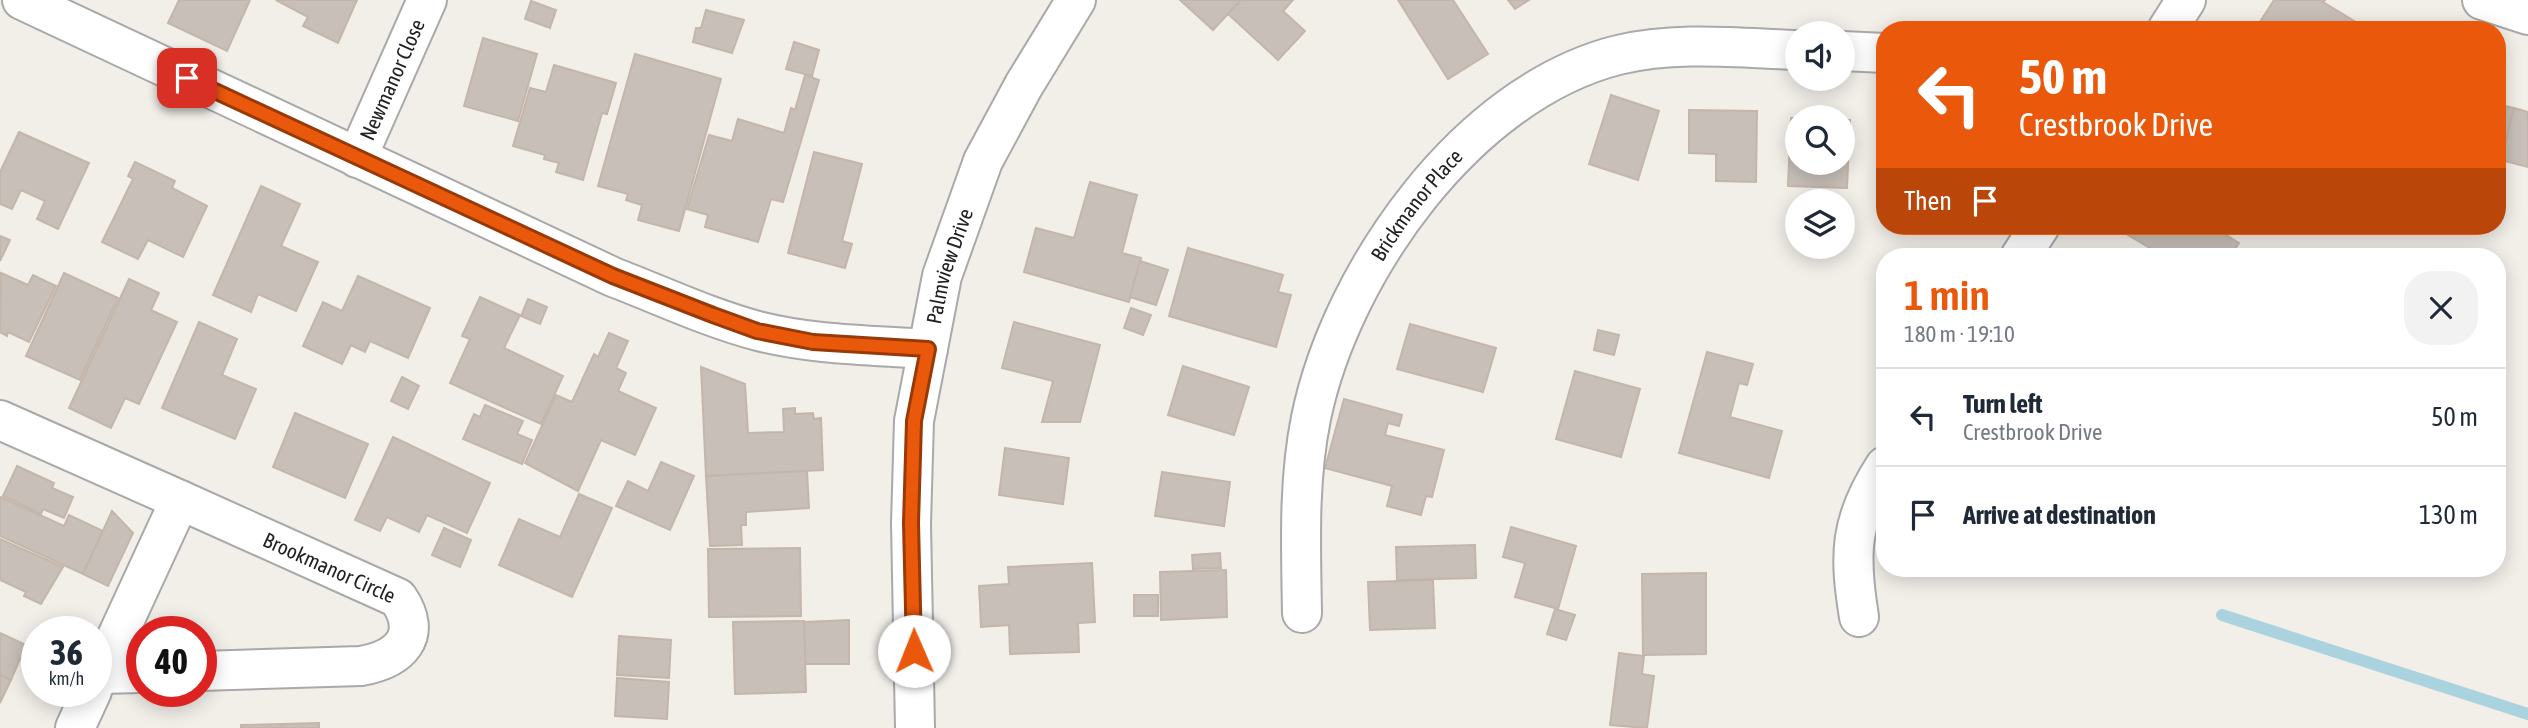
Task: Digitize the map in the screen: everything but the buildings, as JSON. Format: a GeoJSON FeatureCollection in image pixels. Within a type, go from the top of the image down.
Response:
{"type":"FeatureCollection","features":[{"type":"Feature","properties":{"kind":"street"},"geometry":{"type":"LineString","coordinates":[[22,0],[613,276],[757,331],[813,342],[928,349]]}},
{"type":"Feature","properties":{"kind":"street","name":"Newmanor Close"},"geometry":{"type":"LineString","coordinates":[[357,158],[427,0]]}},
{"type":"Feature","properties":{"kind":"street","name":"Palmview Drive"},"geometry":{"type":"LineString","coordinates":[[915,728],[911,510],[914,421],[943,276],[983,161],[1076,0]]}},
{"type":"Feature","properties":{"kind":"street"},"geometry":{"type":"LineString","coordinates":[[2173,21],[2186,0]]}},
{"type":"Feature","properties":{"kind":"street"},"geometry":{"type":"LineString","coordinates":[[2482,0],[2528,15]]}},
{"type":"Feature","properties":{"kind":"street","name":"Brickmanor Place"},"geometry":{"type":"LineString","coordinates":[[1302,613],[1304,465],[1324,370],[1362,283],[1388,236],[1420,193],[1457,154],[1498,118],[1543,88],[1591,63],[1618,55],[1676,46],[1785,50]]}},
{"type":"Feature","properties":{"kind":"street"},"geometry":{"type":"LineString","coordinates":[[1855,52],[1876,53]]}},
{"type":"Feature","properties":{"kind":"street","name":"Brookmanor Circle"},"geometry":{"type":"LineString","coordinates":[[0,420],[398,598],[407,612],[409,629],[406,639],[400,651],[384,662],[361,666],[217,670]]}},
{"type":"Feature","properties":{"kind":"street"},"geometry":{"type":"LineString","coordinates":[[1859,618],[1853,576],[1855,525],[1876,484]]}},
{"type":"Feature","properties":{"kind":"street"},"geometry":{"type":"LineString","coordinates":[[112,647],[180,500]]}},
{"type":"Feature","properties":{"kind":"street"},"geometry":{"type":"LineString","coordinates":[[75,728],[85,707]]}},
{"type":"Feature","properties":{"kind":"waterway"},"geometry":{"type":"LineString","coordinates":[[2222,615],[2528,714]]}},
{"type":"Feature","properties":{"kind":"route"},"geometry":{"type":"LineString","coordinates":[[187,78],[613,276],[713,315],[757,331],[813,342],[928,349],[914,421],[911,523],[914,651]]}}]}
